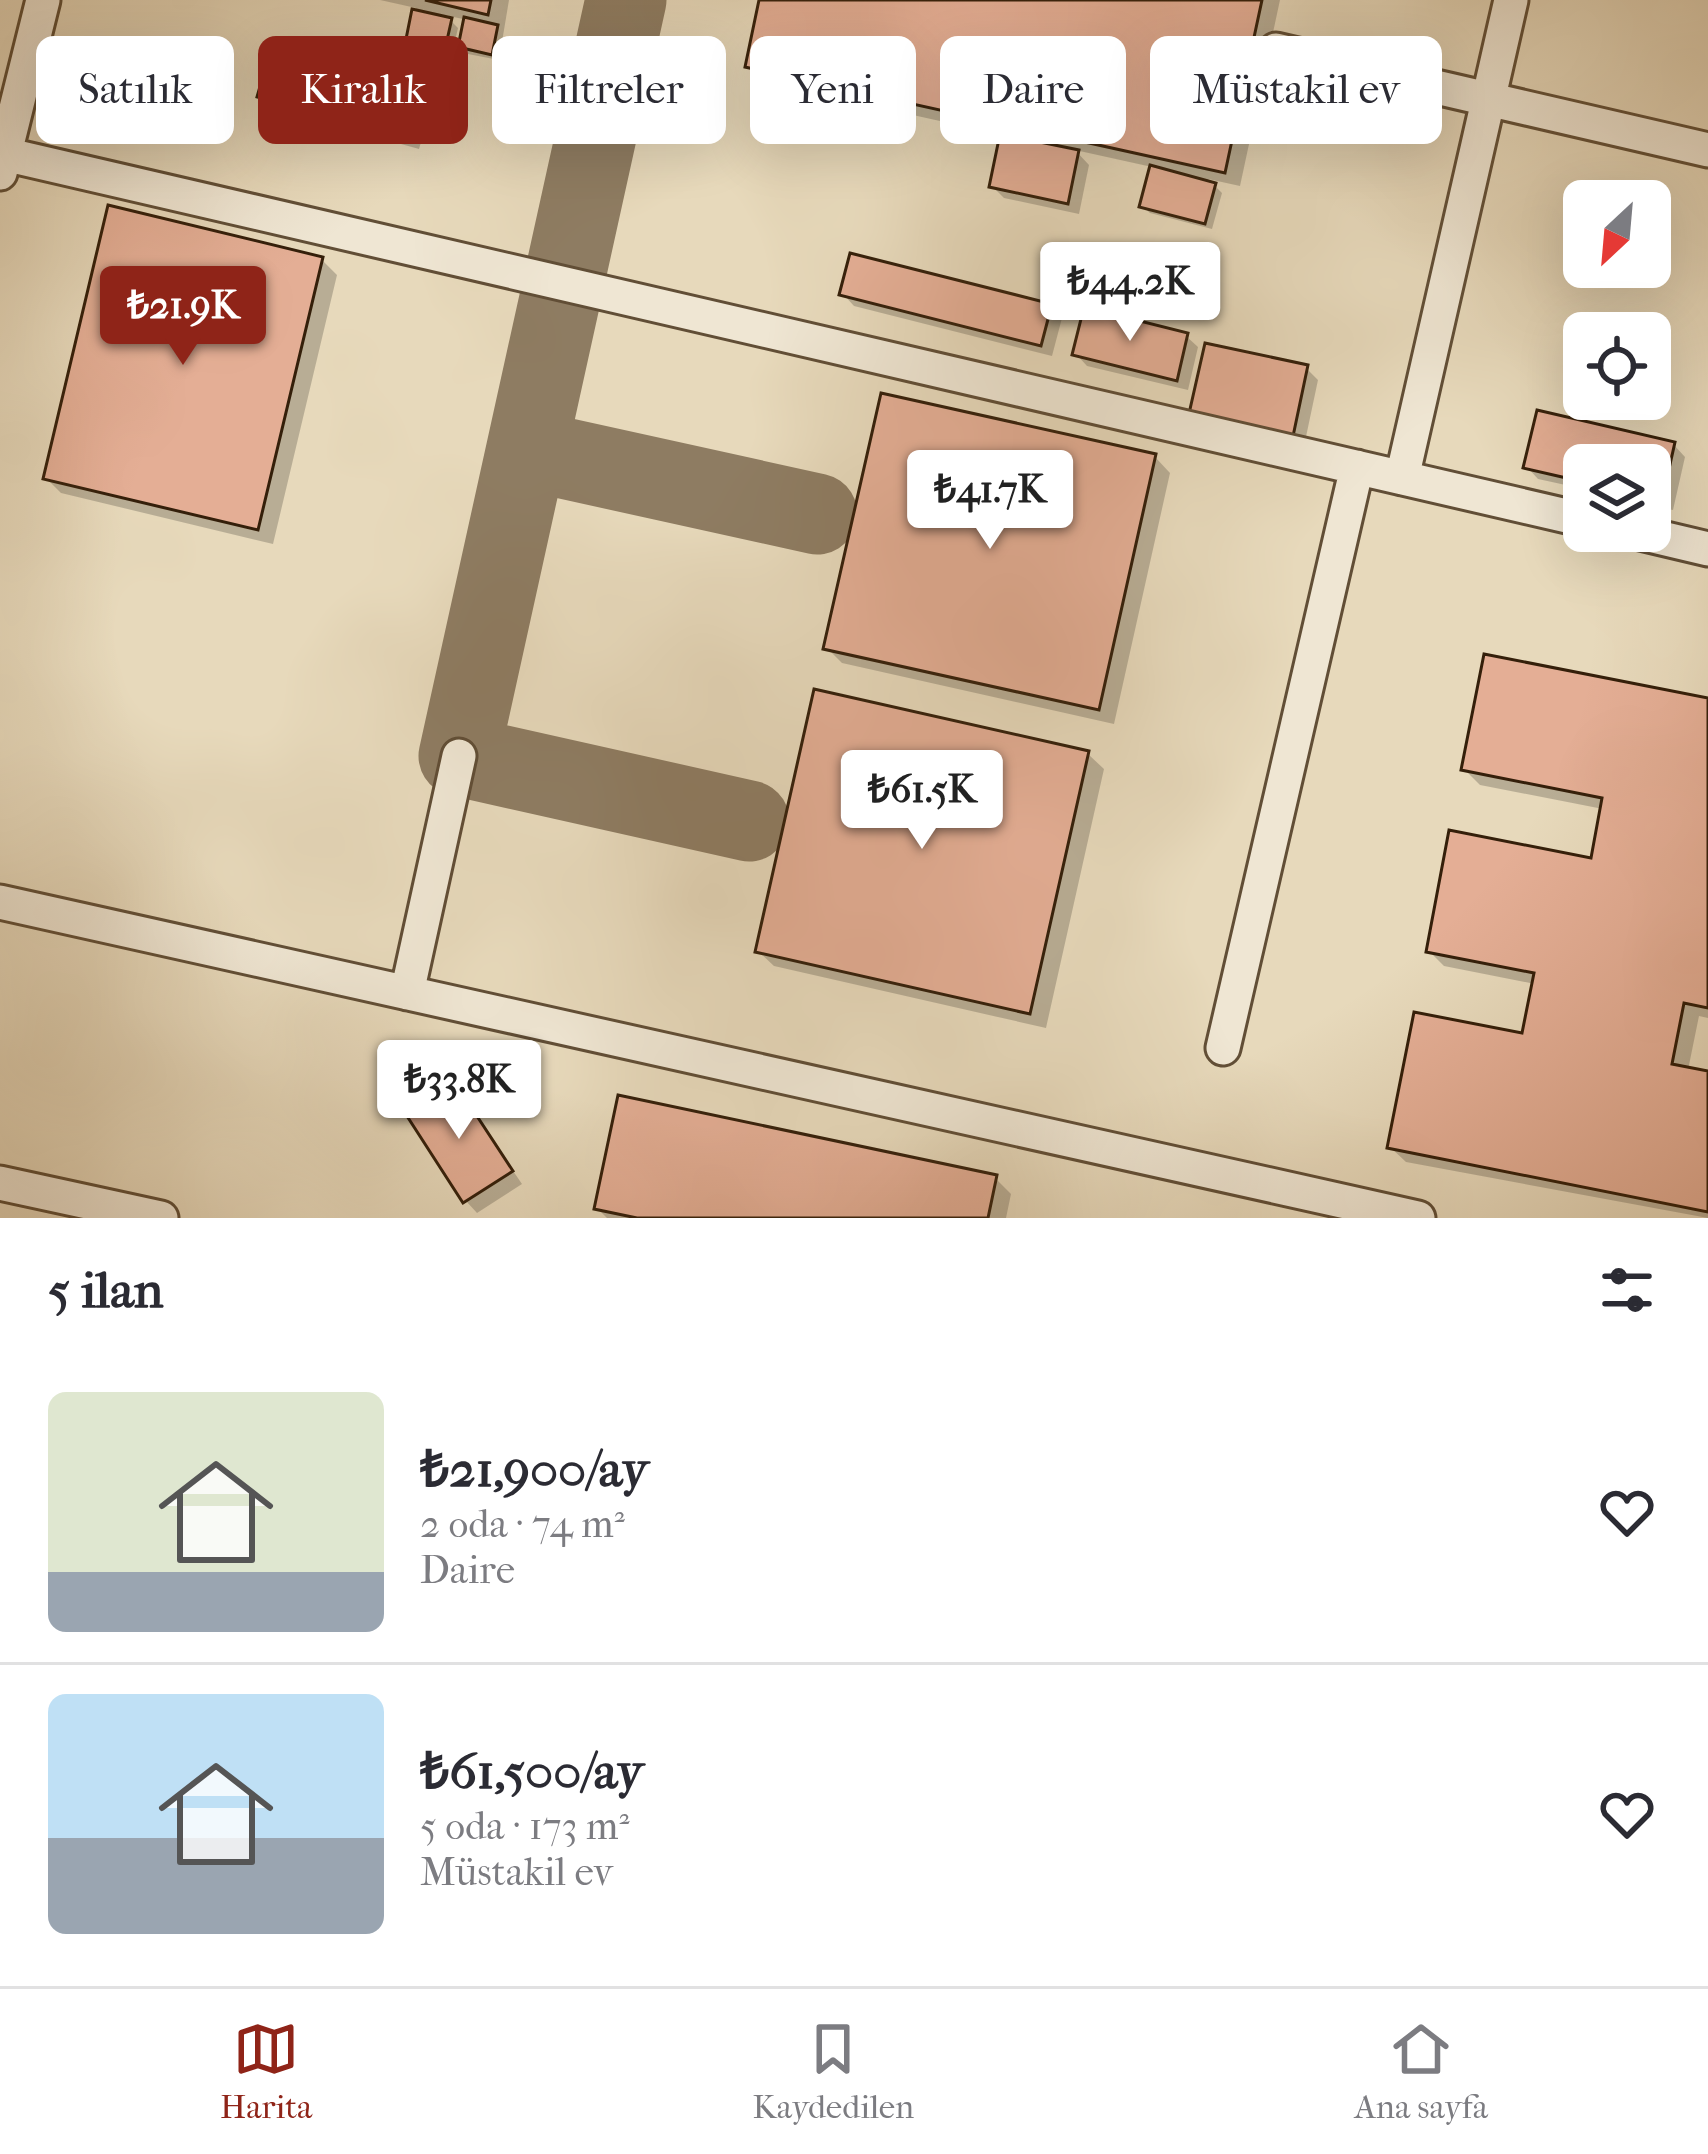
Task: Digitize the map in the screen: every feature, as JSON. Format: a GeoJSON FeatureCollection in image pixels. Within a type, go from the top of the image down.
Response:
{"type":"FeatureCollection","features":[{"type":"Feature","properties":{"kind":"lane"},"geometry":{"type":"LineString","coordinates":[[43,0],[2,161],[1563,515]]}},
{"type":"Feature","properties":{"kind":"lane"},"geometry":{"type":"LineString","coordinates":[[1402,478],[1511,0]]}},
{"type":"Feature","properties":{"kind":"lane"},"geometry":{"type":"LineString","coordinates":[[1442,88],[1708,150]]}},
{"type":"Feature","properties":{"kind":"lane"},"geometry":{"type":"LineString","coordinates":[[1223,1048],[1357,467]]}},
{"type":"Feature","properties":{"kind":"lane"},"geometry":{"type":"LineString","coordinates":[[1671,540],[1708,549]]}},
{"type":"Feature","properties":{"kind":"lane"},"geometry":{"type":"LineString","coordinates":[[407,992],[459,756]]}},
{"type":"Feature","properties":{"kind":"lane"},"geometry":{"type":"LineString","coordinates":[[0,902],[1418,1218]]}},
{"type":"Feature","properties":{"kind":"lane"},"geometry":{"type":"LineString","coordinates":[[0,1183],[161,1218]]}},
{"type":"Feature","properties":{"kind":"building"},"geometry":{"type":"Polygon","coordinates":[[[425,0],[491,0],[488,15],[425,0]]]}},
{"type":"Feature","properties":{"kind":"building"},"geometry":{"type":"Polygon","coordinates":[[[759,0],[1262,0],[1254,36],[1150,36],[1150,144],[1231,144],[1225,173],[1094,144],[1126,144],[1126,36],[940,36],[940,110],[916,105],[916,36],[751,36],[759,0]]]}},
{"type":"Feature","properties":{"kind":"building"},"geometry":{"type":"Polygon","coordinates":[[[412,9],[452,18],[448,36],[407,36],[412,9]]]}},
{"type":"Feature","properties":{"kind":"building"},"geometry":{"type":"Polygon","coordinates":[[[464,17],[498,25],[492,36],[492,55],[468,49],[468,36],[460,36],[464,17]]]}},
{"type":"Feature","properties":{"kind":"building"},"geometry":{"type":"Polygon","coordinates":[[[998,144],[1049,144],[1079,150],[1068,204],[989,187],[998,144]]]}},
{"type":"Feature","properties":{"kind":"building"},"geometry":{"type":"Polygon","coordinates":[[[1150,165],[1216,183],[1205,224],[1139,207],[1150,165]]]}},
{"type":"Feature","properties":{"kind":"building"},"geometry":{"type":"Polygon","coordinates":[[[108,205],[323,257],[258,530],[43,479],[108,205]]]}},
{"type":"Feature","properties":{"kind":"building"},"geometry":{"type":"Polygon","coordinates":[[[850,253],[1052,304],[1041,346],[839,295],[850,253]]]}},
{"type":"Feature","properties":{"kind":"building"},"geometry":{"type":"Polygon","coordinates":[[[1084,307],[1188,333],[1177,381],[1072,355],[1084,307]]]}},
{"type":"Feature","properties":{"kind":"building"},"geometry":{"type":"Polygon","coordinates":[[[1205,343],[1308,365],[1292,441],[1188,418],[1205,343]]]}},
{"type":"Feature","properties":{"kind":"building"},"geometry":{"type":"Polygon","coordinates":[[[881,393],[1156,454],[1099,710],[823,649],[881,393]]]}},
{"type":"Feature","properties":{"kind":"building"},"geometry":{"type":"Polygon","coordinates":[[[1537,410],[1563,416],[1563,420],[1675,442],[1671,460],[1671,444],[1563,444],[1563,477],[1523,468],[1537,410]]]}},
{"type":"Feature","properties":{"kind":"building"},"geometry":{"type":"Polygon","coordinates":[[[1484,654],[1708,698],[1708,1008],[1684,1003],[1672,1064],[1708,1071],[1708,1212],[1387,1148],[1414,1012],[1522,1033],[1534,973],[1426,952],[1449,830],[1591,858],[1602,798],[1461,770],[1484,654]]]}},
{"type":"Feature","properties":{"kind":"building"},"geometry":{"type":"Polygon","coordinates":[[[814,689],[1089,751],[1030,1014],[755,952],[814,689]]]}},
{"type":"Feature","properties":{"kind":"building"},"geometry":{"type":"Polygon","coordinates":[[[454,1081],[513,1171],[463,1203],[405,1113],[454,1081]]]}},
{"type":"Feature","properties":{"kind":"building"},"geometry":{"type":"Polygon","coordinates":[[[618,1095],[997,1175],[988,1218],[637,1218],[594,1209],[618,1095]]]}},
{"type":"Feature","properties":{"kind":"taxiway"},"geometry":{"type":"LineString","coordinates":[[626,0],[459,756],[749,821]]}},
{"type":"Feature","properties":{"kind":"taxiway"},"geometry":{"type":"LineString","coordinates":[[527,450],[817,514]]}}]}
